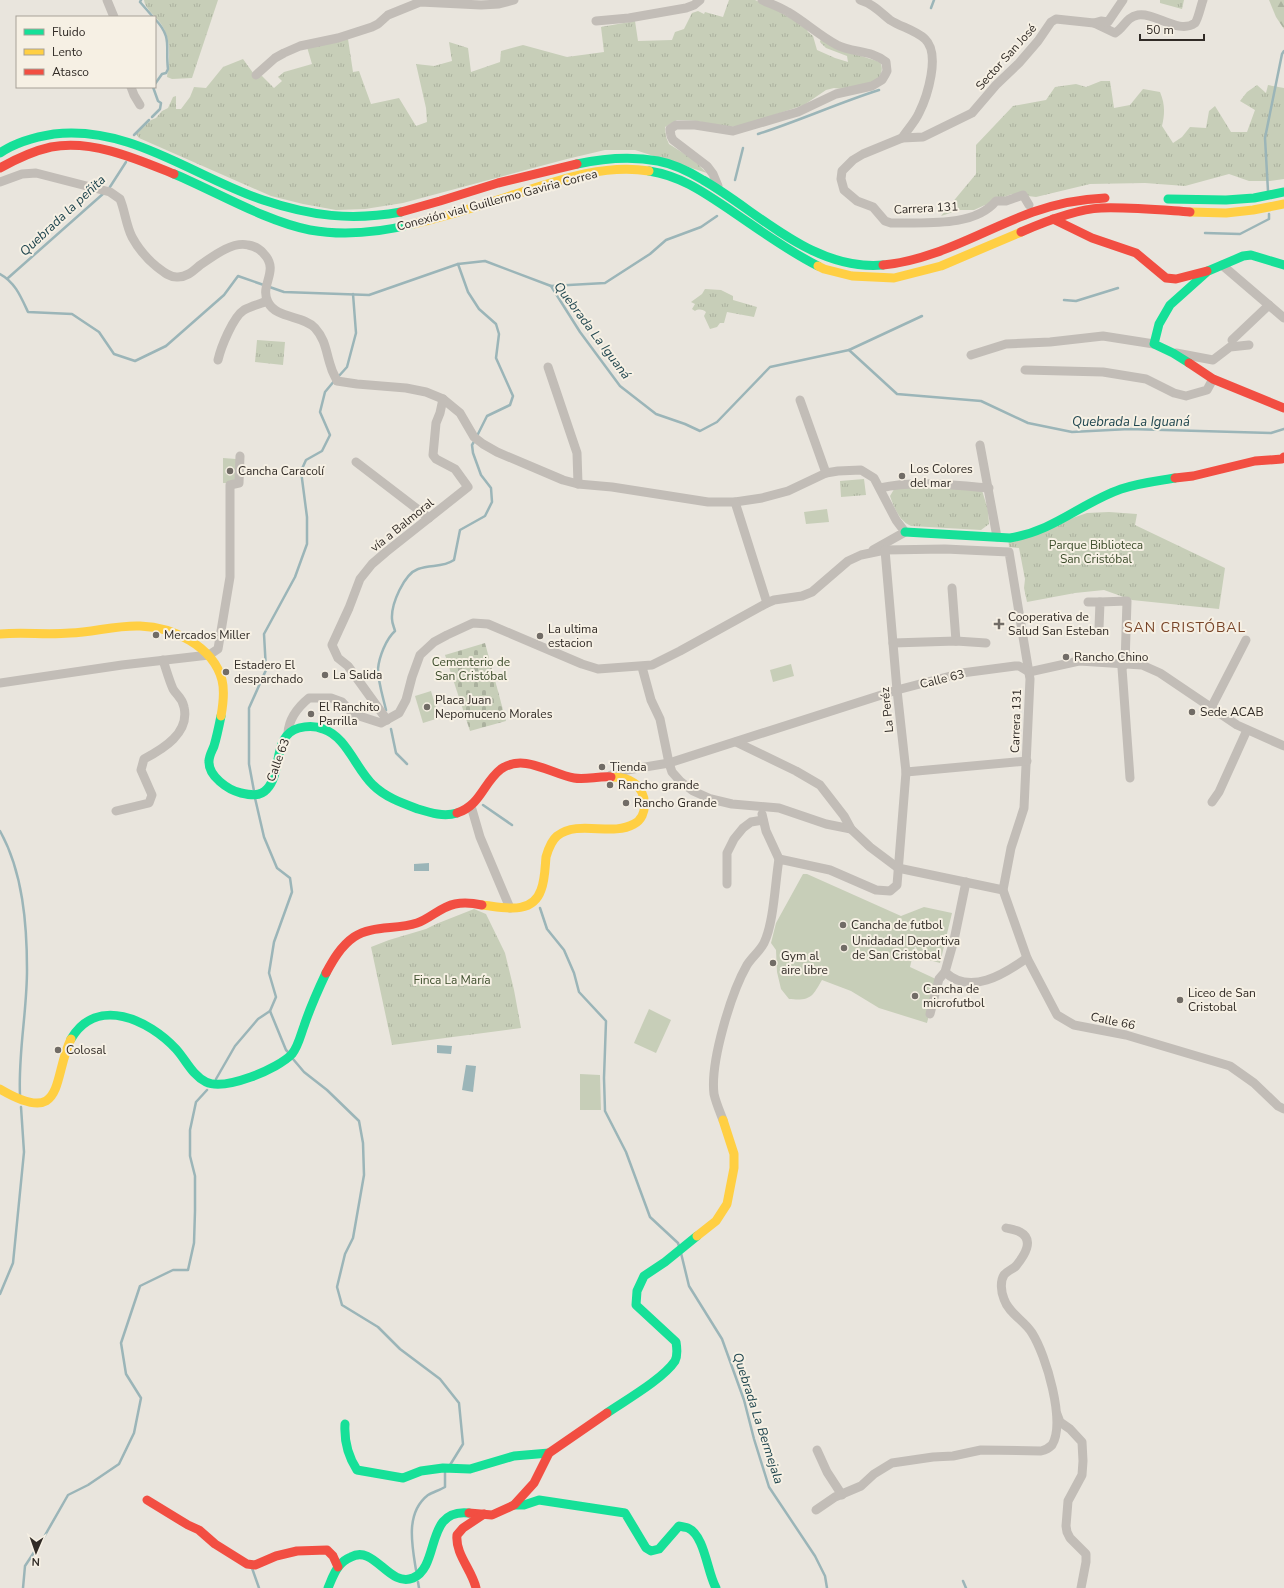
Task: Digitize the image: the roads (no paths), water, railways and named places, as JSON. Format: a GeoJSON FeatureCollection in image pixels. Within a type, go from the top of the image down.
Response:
{"type":"FeatureCollection","features":[{"type":"Feature","properties":{"kind":"main road","name":"Conexión vial Guillermo Gaviria Correa"},"geometry":{"type":"LineString","coordinates":[[0,153],[23,141],[44,136],[78,133],[116,138],[170,158],[246,194],[272,203],[327,216],[352,217],[374,216],[401,212],[497,183],[587,162],[617,157],[646,158],[674,164],[690,171],[719,188],[801,245],[839,261],[884,266],[928,256],[1010,221],[1045,208],[1074,200],[1117,198]]}},
{"type":"Feature","properties":{"kind":"main road","name":"Conexión vial Guillermo Gaviria Correa"},"geometry":{"type":"LineString","coordinates":[[0,168],[20,156],[45,148],[73,145],[97,149],[120,154],[164,170],[273,218],[300,227],[327,232],[369,231],[424,222],[564,180],[609,171],[626,169],[646,170],[680,178],[794,254],[824,268],[852,276],[869,278],[894,278],[941,266],[1053,219],[1100,208],[1226,213],[1284,204]]}},
{"type":"Feature","properties":{"kind":"main road"},"geometry":{"type":"LineString","coordinates":[[1160,199],[1226,200],[1254,198],[1284,192]]}},
{"type":"Feature","properties":{"kind":"main road"},"geometry":{"type":"LineString","coordinates":[[1053,219],[1092,238],[1136,253],[1166,278],[1176,279],[1208,271],[1243,256],[1251,255],[1284,265]]}},
{"type":"Feature","properties":{"kind":"main road"},"geometry":{"type":"LineString","coordinates":[[1208,271],[1170,306],[1159,324],[1154,344],[1173,353],[1213,379],[1257,398],[1284,407]]}},
{"type":"Feature","properties":{"kind":"main road"},"geometry":{"type":"LineString","coordinates":[[905,532],[945,533],[1010,538],[1022,536],[1053,525],[1103,497],[1121,489],[1143,483],[1193,476],[1255,461],[1283,459]]}},
{"type":"Feature","properties":{"kind":"main road","name":"Calle 63"},"geometry":{"type":"LineString","coordinates":[[0,634],[61,634],[141,626],[157,627],[184,637],[200,647],[217,665],[222,678],[223,690],[219,724],[209,762],[214,774],[224,785],[235,792],[248,795],[258,795],[266,791],[275,774],[283,742],[288,733],[298,727],[312,726],[326,728],[336,736],[345,746],[369,782],[383,794],[405,804],[446,815],[460,813],[471,806],[502,768],[514,763],[527,763],[573,778],[588,779],[609,776],[633,782],[638,788],[644,802],[645,810],[641,818],[635,824],[626,828],[576,829],[564,832],[551,844],[545,870],[544,883],[539,895],[530,905],[523,908],[510,908]]}},
{"type":"Feature","properties":{"kind":"main road"},"geometry":{"type":"LineString","coordinates":[[0,1089],[13,1097],[25,1101],[43,1100],[52,1096],[57,1087],[70,1040],[78,1028],[89,1020],[109,1014],[133,1019],[147,1026],[165,1039],[182,1056],[193,1073],[202,1081],[211,1084],[224,1085],[239,1081],[289,1057],[323,978],[342,947],[353,937],[369,931],[421,923],[450,904],[463,902],[510,908]]}},
{"type":"Feature","properties":{"kind":"main road"},"geometry":{"type":"LineString","coordinates":[[328,1588],[338,1567],[343,1561],[354,1555],[364,1555],[376,1560],[392,1575],[401,1578],[411,1579],[420,1575],[428,1560],[439,1528],[449,1516],[461,1512],[492,1515],[514,1505],[534,1483],[549,1453],[659,1377],[675,1360],[677,1351],[676,1342],[636,1305],[636,1291],[644,1276],[665,1262],[716,1221],[727,1204],[734,1168],[734,1154],[723,1120]]}},
{"type":"Feature","properties":{"kind":"main road"},"geometry":{"type":"LineString","coordinates":[[345,1424],[344,1438],[350,1456],[357,1470],[403,1478],[421,1471],[443,1468],[470,1469],[514,1456],[549,1453]]}},
{"type":"Feature","properties":{"kind":"main road"},"geometry":{"type":"LineString","coordinates":[[147,1500],[199,1530],[215,1544],[247,1564],[255,1565],[276,1556],[297,1551],[327,1550],[333,1556],[338,1567]]}},
{"type":"Feature","properties":{"kind":"main road"},"geometry":{"type":"LineString","coordinates":[[514,1505],[524,1505],[538,1500],[625,1513],[646,1548],[651,1551],[659,1549],[675,1529],[679,1526],[683,1526],[694,1532],[700,1541],[711,1580],[716,1588]]}},
{"type":"Feature","properties":{"kind":"main road"},"geometry":{"type":"LineString","coordinates":[[476,1588],[475,1580],[463,1560],[458,1548],[457,1535],[459,1530],[479,1519],[484,1514]]}},
{"type":"Feature","properties":{"kind":"street"},"geometry":{"type":"LineString","coordinates":[[107,0],[114,16]]}},
{"type":"Feature","properties":{"kind":"street"},"geometry":{"type":"LineString","coordinates":[[256,75],[275,58],[284,53],[303,46],[338,38],[372,27],[388,15],[420,2],[481,5],[499,4],[514,0]]}},
{"type":"Feature","properties":{"kind":"street"},"geometry":{"type":"LineString","coordinates":[[596,21],[629,18],[686,8],[694,5],[700,0]]}},
{"type":"Feature","properties":{"kind":"street"},"geometry":{"type":"LineString","coordinates":[[719,188],[713,174],[706,166],[673,140],[670,129],[676,125],[694,125],[733,132],[798,112],[836,94],[872,86],[882,80],[887,70],[886,62],[880,57],[849,50],[837,45],[787,11],[762,0]]}},
{"type":"Feature","properties":{"kind":"street"},"geometry":{"type":"LineString","coordinates":[[860,0],[874,6],[890,20],[912,30],[925,39],[928,44],[933,66],[929,84],[919,113],[902,138]]}},
{"type":"Feature","properties":{"kind":"street","name":"Sector San José"},"geometry":{"type":"LineString","coordinates":[[902,138],[923,137],[972,113],[996,85],[1029,52],[1051,22],[1056,19],[1094,23],[1100,21],[1108,22],[1123,0]]}},
{"type":"Feature","properties":{"kind":"street"},"geometry":{"type":"LineString","coordinates":[[1094,23],[1115,33],[1129,18],[1145,14],[1174,25],[1186,26],[1197,20],[1203,0]]}},
{"type":"Feature","properties":{"kind":"street"},"geometry":{"type":"LineString","coordinates":[[131,88],[140,105]]}},
{"type":"Feature","properties":{"kind":"street","name":"Carrera 131"},"geometry":{"type":"LineString","coordinates":[[902,138],[863,154],[853,160],[842,171],[841,180],[844,190],[857,201],[873,207],[885,221],[891,223],[957,221],[990,208],[996,201],[1006,201],[1023,195],[1029,205]]}},
{"type":"Feature","properties":{"kind":"street"},"geometry":{"type":"LineString","coordinates":[[0,182],[22,174],[36,173],[105,191],[120,199],[130,232],[144,254],[152,264],[177,278],[187,275],[220,253],[236,245],[247,244],[256,247],[265,255],[270,270],[266,291],[267,301],[276,311],[303,321],[315,328],[324,340],[330,366],[337,381],[406,388],[426,392],[443,399],[460,413],[477,439],[497,452],[563,480],[578,484],[612,487],[708,502],[735,502],[762,498],[788,491],[826,473],[862,470],[874,478],[896,520],[905,532],[848,561],[812,592],[802,596],[774,600],[766,603],[680,652],[652,665],[642,667],[598,669],[582,664],[488,624],[473,623],[434,642],[420,655],[406,700],[399,713],[381,723],[372,722],[354,714],[342,702],[331,698],[309,698],[299,707],[288,726],[288,733]]}},
{"type":"Feature","properties":{"kind":"street"},"geometry":{"type":"LineString","coordinates":[[1222,265],[1284,318]]}},
{"type":"Feature","properties":{"kind":"street"},"geometry":{"type":"LineString","coordinates":[[218,360],[232,324],[240,314],[245,310],[267,301]]}},
{"type":"Feature","properties":{"kind":"street"},"geometry":{"type":"LineString","coordinates":[[1232,340],[1269,305]]}},
{"type":"Feature","properties":{"kind":"street"},"geometry":{"type":"LineString","coordinates":[[971,355],[1006,344],[1050,342],[1103,336],[1154,344]]}},
{"type":"Feature","properties":{"kind":"street"},"geometry":{"type":"LineString","coordinates":[[1173,353],[1213,360],[1230,347],[1249,345]]}},
{"type":"Feature","properties":{"kind":"street"},"geometry":{"type":"LineString","coordinates":[[548,367],[576,453],[578,484]]}},
{"type":"Feature","properties":{"kind":"street"},"geometry":{"type":"LineString","coordinates":[[1025,370],[1103,372],[1146,379],[1174,393],[1186,396],[1207,390],[1213,379]]}},
{"type":"Feature","properties":{"kind":"street","name":"vía a Balmoral"},"geometry":{"type":"LineString","coordinates":[[387,720],[348,666],[338,658],[332,645],[360,579],[372,564],[467,489],[468,485],[455,469],[436,459],[433,455],[436,423],[443,399]]}},
{"type":"Feature","properties":{"kind":"street"},"geometry":{"type":"LineString","coordinates":[[800,400],[826,473]]}},
{"type":"Feature","properties":{"kind":"street"},"geometry":{"type":"LineString","coordinates":[[980,445],[997,537]]}},
{"type":"Feature","properties":{"kind":"street"},"geometry":{"type":"LineString","coordinates":[[0,683],[209,655],[218,649],[230,581],[230,485],[239,483],[240,456]]}},
{"type":"Feature","properties":{"kind":"street"},"geometry":{"type":"LineString","coordinates":[[356,462],[429,518]]}},
{"type":"Feature","properties":{"kind":"street"},"geometry":{"type":"LineString","coordinates":[[880,488],[898,484],[989,488]]}},
{"type":"Feature","properties":{"kind":"street"},"geometry":{"type":"LineString","coordinates":[[735,502],[766,603]]}},
{"type":"Feature","properties":{"kind":"street"},"geometry":{"type":"LineString","coordinates":[[861,555],[885,550],[945,549],[945,533]]}},
{"type":"Feature","properties":{"kind":"street","name":"Carrera 131"},"geometry":{"type":"LineString","coordinates":[[945,549],[1009,552],[1029,672],[1027,762],[1024,808],[1011,848],[1003,890]]}},
{"type":"Feature","properties":{"kind":"street","name":"La Peréz"},"geometry":{"type":"LineString","coordinates":[[779,859],[824,869],[860,882],[876,890],[890,891],[898,885],[898,868],[906,772],[897,690],[885,550]]}},
{"type":"Feature","properties":{"kind":"street"},"geometry":{"type":"LineString","coordinates":[[952,588],[956,641]]}},
{"type":"Feature","properties":{"kind":"street"},"geometry":{"type":"LineString","coordinates":[[1088,602],[1127,601],[1125,664],[1122,668],[1130,778]]}},
{"type":"Feature","properties":{"kind":"street"},"geometry":{"type":"LineString","coordinates":[[1099,628],[1100,602]]}},
{"type":"Feature","properties":{"kind":"street"},"geometry":{"type":"LineString","coordinates":[[1210,708],[1246,640]]}},
{"type":"Feature","properties":{"kind":"street"},"geometry":{"type":"LineString","coordinates":[[893,643],[956,641],[986,643]]}},
{"type":"Feature","properties":{"kind":"street"},"geometry":{"type":"LineString","coordinates":[[116,811],[149,803],[152,795],[141,770],[144,759],[168,744],[182,730],[184,708],[180,696],[174,690],[163,660]]}},
{"type":"Feature","properties":{"kind":"street","name":"Calle 63"},"geometry":{"type":"LineString","coordinates":[[609,776],[627,770],[668,763],[897,690],[962,673],[1019,666],[1029,672],[1079,661],[1142,665],[1160,673],[1237,725],[1284,746]]}},
{"type":"Feature","properties":{"kind":"street"},"geometry":{"type":"LineString","coordinates":[[642,667],[651,700],[660,719],[668,763],[672,772],[680,781],[693,790],[711,799],[732,804],[779,808],[826,824],[851,828]]}},
{"type":"Feature","properties":{"kind":"street"},"geometry":{"type":"LineString","coordinates":[[1212,802],[1219,792],[1247,730]]}},
{"type":"Feature","properties":{"kind":"street"},"geometry":{"type":"LineString","coordinates":[[736,742],[796,771],[820,785],[844,816],[851,828],[870,847],[898,868],[1003,890]]}},
{"type":"Feature","properties":{"kind":"street"},"geometry":{"type":"LineString","coordinates":[[906,772],[1027,762]]}},
{"type":"Feature","properties":{"kind":"street"},"geometry":{"type":"LineString","coordinates":[[471,806],[480,837],[510,908]]}},
{"type":"Feature","properties":{"kind":"street"},"geometry":{"type":"LineString","coordinates":[[723,1120],[714,1094],[715,1066],[726,1016],[735,993],[748,965],[764,944],[770,924],[779,859],[763,820],[760,806]]}},
{"type":"Feature","properties":{"kind":"street"},"geometry":{"type":"LineString","coordinates":[[727,884],[727,853],[734,839],[742,828],[751,822],[763,820]]}},
{"type":"Feature","properties":{"kind":"street"},"geometry":{"type":"LineString","coordinates":[[930,1014],[940,979],[945,972],[954,940],[966,882]]}},
{"type":"Feature","properties":{"kind":"street","name":"Calle 66"},"geometry":{"type":"LineString","coordinates":[[1003,890],[1027,958],[1057,1015],[1074,1025],[1126,1035],[1230,1066],[1254,1083],[1278,1106],[1284,1109]]}},
{"type":"Feature","properties":{"kind":"street"},"geometry":{"type":"LineString","coordinates":[[945,972],[951,977],[957,979],[979,982],[996,977],[1027,958]]}},
{"type":"Feature","properties":{"kind":"street"},"geometry":{"type":"LineString","coordinates":[[816,1510],[861,1486],[874,1474],[892,1463],[933,1457],[953,1456],[981,1450],[1027,1452],[1041,1451],[1052,1444],[1055,1432],[1055,1407],[1051,1379],[1044,1357],[1031,1332],[1023,1321],[1008,1307],[1003,1298],[1001,1286],[1004,1276],[1016,1266],[1028,1247],[1028,1242],[1026,1236],[1020,1232],[1006,1228]]}},
{"type":"Feature","properties":{"kind":"street"},"geometry":{"type":"LineString","coordinates":[[1055,1407],[1060,1422],[1070,1429],[1082,1442],[1084,1461],[1082,1475],[1068,1501],[1066,1508],[1067,1532],[1070,1538],[1086,1554],[1082,1588]]}},
{"type":"Feature","properties":{"kind":"street"},"geometry":{"type":"LineString","coordinates":[[817,1450],[827,1472],[842,1495]]}},
{"type":"Feature","properties":{"kind":"water"},"geometry":{"type":"Polygon","coordinates":[[[429,863],[429,871],[414,871],[414,864],[429,863]]]}},
{"type":"Feature","properties":{"kind":"water"},"geometry":{"type":"Polygon","coordinates":[[[437,1045],[452,1046],[451,1054],[437,1053],[437,1045]]]}},
{"type":"Feature","properties":{"kind":"water"},"geometry":{"type":"Polygon","coordinates":[[[466,1065],[476,1066],[473,1092],[462,1090],[466,1065]]]}},
{"type":"Feature","properties":{"kind":"waterway","name":"Quebrada la peñita"},"geometry":{"type":"LineString","coordinates":[[141,0],[140,2],[152,16]]}},
{"type":"Feature","properties":{"kind":"waterway"},"geometry":{"type":"LineString","coordinates":[[931,8],[934,0]]}},
{"type":"Feature","properties":{"kind":"waterway","name":"Quebrada la peñita"},"geometry":{"type":"LineString","coordinates":[[156,20],[161,26],[166,37],[168,69],[156,83]]}},
{"type":"Feature","properties":{"kind":"waterway"},"geometry":{"type":"LineString","coordinates":[[1268,191],[1265,138],[1282,54],[1284,51]]}},
{"type":"Feature","properties":{"kind":"waterway","name":"Quebrada la peñita"},"geometry":{"type":"LineString","coordinates":[[152,117],[160,109],[161,103],[158,101],[153,88]]}},
{"type":"Feature","properties":{"kind":"waterway"},"geometry":{"type":"LineString","coordinates":[[758,134],[879,90]]}},
{"type":"Feature","properties":{"kind":"waterway","name":"Quebrada la peñita"},"geometry":{"type":"LineString","coordinates":[[134,135],[149,120]]}},
{"type":"Feature","properties":{"kind":"waterway"},"geometry":{"type":"LineString","coordinates":[[735,180],[743,148]]}},
{"type":"Feature","properties":{"kind":"waterway","name":"Quebrada la peñita"},"geometry":{"type":"LineString","coordinates":[[108,190],[126,162]]}},
{"type":"Feature","properties":{"kind":"waterway","name":"Quebrada la peñita"},"geometry":{"type":"LineString","coordinates":[[8,278],[104,193]]}},
{"type":"Feature","properties":{"kind":"waterway"},"geometry":{"type":"LineString","coordinates":[[1205,233],[1240,234],[1269,219],[1269,214]]}},
{"type":"Feature","properties":{"kind":"waterway"},"geometry":{"type":"LineString","coordinates":[[551,286],[605,283],[650,254],[666,240],[701,227],[717,216]]}},
{"type":"Feature","properties":{"kind":"waterway","name":"Quebrada La Iguaná"},"geometry":{"type":"LineString","coordinates":[[0,274],[14,286],[28,312],[72,314],[99,332],[114,354],[135,361],[166,346],[224,295],[238,276],[284,292],[369,295],[458,264],[485,261],[551,286],[580,332],[620,386],[656,414],[700,431],[717,422],[770,367],[849,350],[897,394],[981,401],[1028,423],[1072,432],[1129,429],[1271,433],[1284,429]]}},
{"type":"Feature","properties":{"kind":"waterway"},"geometry":{"type":"LineString","coordinates":[[458,264],[468,292],[479,309],[496,324],[499,334],[496,358],[513,396],[510,405],[487,416],[477,436]]}},
{"type":"Feature","properties":{"kind":"waterway"},"geometry":{"type":"LineString","coordinates":[[1064,300],[1076,301],[1118,288]]}},
{"type":"Feature","properties":{"kind":"waterway"},"geometry":{"type":"LineString","coordinates":[[338,377],[347,367],[356,333],[353,294]]}},
{"type":"Feature","properties":{"kind":"waterway"},"geometry":{"type":"LineString","coordinates":[[849,350],[922,316]]}},
{"type":"Feature","properties":{"kind":"waterway"},"geometry":{"type":"LineString","coordinates":[[254,791],[249,764],[249,708],[266,670],[264,634],[295,577],[307,544],[307,517],[301,471],[306,460],[322,451],[330,435],[320,412],[325,392],[335,380]]}},
{"type":"Feature","properties":{"kind":"waterway"},"geometry":{"type":"LineString","coordinates":[[386,710],[378,669],[384,648],[395,631],[392,613],[399,590],[408,577],[418,569],[441,565],[454,560],[460,530],[485,516],[492,502],[491,488],[481,475],[473,453],[472,445],[475,440]]}},
{"type":"Feature","properties":{"kind":"waterway"},"geometry":{"type":"LineString","coordinates":[[391,729],[396,753],[407,764]]}},
{"type":"Feature","properties":{"kind":"waterway"},"geometry":{"type":"LineString","coordinates":[[216,1079],[235,1046],[258,1019],[270,1011],[276,997],[269,973],[274,942],[292,892],[290,878],[277,868],[264,837],[255,798]]}},
{"type":"Feature","properties":{"kind":"waterway"},"geometry":{"type":"LineString","coordinates":[[483,805],[512,825]]}},
{"type":"Feature","properties":{"kind":"waterway"},"geometry":{"type":"LineString","coordinates":[[0,831],[8,847],[19,881],[25,917],[27,986],[20,1064],[20,1095]]}},
{"type":"Feature","properties":{"kind":"waterway","name":"Quebrada La Bermejala"},"geometry":{"type":"LineString","coordinates":[[540,908],[547,929],[564,950],[574,973],[579,992],[606,1021],[604,1078],[605,1111],[626,1152],[650,1217],[678,1243],[679,1246]]}},
{"type":"Feature","properties":{"kind":"waterway"},"geometry":{"type":"LineString","coordinates":[[270,1011],[286,1050],[289,1053]]}},
{"type":"Feature","properties":{"kind":"waterway"},"geometry":{"type":"LineString","coordinates":[[293,1059],[304,1072],[327,1090],[359,1121],[363,1143],[364,1175],[353,1238],[345,1254],[337,1287],[342,1305],[378,1327],[400,1349],[440,1379],[459,1403],[463,1444],[450,1465]]}},
{"type":"Feature","properties":{"kind":"waterway"},"geometry":{"type":"LineString","coordinates":[[23,1588],[25,1566],[44,1537],[68,1495],[88,1485],[119,1464],[134,1433],[141,1398],[126,1374],[121,1343],[140,1286],[173,1270],[188,1270],[194,1243],[195,1211],[195,1176],[190,1156],[190,1130],[196,1102],[207,1090]]}},
{"type":"Feature","properties":{"kind":"waterway"},"geometry":{"type":"LineString","coordinates":[[0,1294],[13,1263],[24,1152],[21,1107]]}},
{"type":"Feature","properties":{"kind":"waterway","name":"Quebrada La Bermejala"},"geometry":{"type":"LineString","coordinates":[[681,1253],[689,1286],[722,1339],[744,1400],[769,1487],[815,1556],[825,1576],[827,1588]]}},
{"type":"Feature","properties":{"kind":"waterway"},"geometry":{"type":"LineString","coordinates":[[416,1570],[412,1540],[413,1520],[421,1502],[428,1495],[445,1487],[445,1473]]}},
{"type":"Feature","properties":{"kind":"waterway"},"geometry":{"type":"LineString","coordinates":[[252,1568],[259,1588]]}},
{"type":"Feature","properties":{"kind":"waterway"},"geometry":{"type":"LineString","coordinates":[[963,1581],[966,1588]]}},
{"type":"Feature","properties":{"kind":"waterway"},"geometry":{"type":"LineString","coordinates":[[418,1582],[419,1588]]}},
{"type":"Feature","properties":{"kind":"place","name":"Cancha Caracolí"},"geometry":{"type":"Point","coordinates":[230,471]}},
{"type":"Feature","properties":{"kind":"place","name":"Los Colores del mar"},"geometry":{"type":"Point","coordinates":[902,476]}},
{"type":"Feature","properties":{"kind":"place","name":"Cooperativa de Salud San Esteban"},"geometry":{"type":"Point","coordinates":[999,624]}},
{"type":"Feature","properties":{"kind":"place","name":"Mercados Miller"},"geometry":{"type":"Point","coordinates":[156,635]}},
{"type":"Feature","properties":{"kind":"place","name":"La ultima estacion"},"geometry":{"type":"Point","coordinates":[540,636]}},
{"type":"Feature","properties":{"kind":"place","name":"Rancho Chino"},"geometry":{"type":"Point","coordinates":[1066,657]}},
{"type":"Feature","properties":{"kind":"place","name":"Estadero El desparchado"},"geometry":{"type":"Point","coordinates":[226,672]}},
{"type":"Feature","properties":{"kind":"place","name":"La Salida"},"geometry":{"type":"Point","coordinates":[325,675]}},
{"type":"Feature","properties":{"kind":"place","name":"Placa Juan Nepomuceno Morales"},"geometry":{"type":"Point","coordinates":[427,707]}},
{"type":"Feature","properties":{"kind":"place","name":"Sede ACAB"},"geometry":{"type":"Point","coordinates":[1192,712]}},
{"type":"Feature","properties":{"kind":"place","name":"El Ranchito Parrilla"},"geometry":{"type":"Point","coordinates":[311,714]}},
{"type":"Feature","properties":{"kind":"place","name":"Tienda"},"geometry":{"type":"Point","coordinates":[602,767]}},
{"type":"Feature","properties":{"kind":"place","name":"Rancho grande"},"geometry":{"type":"Point","coordinates":[610,785]}},
{"type":"Feature","properties":{"kind":"place","name":"Rancho Grande"},"geometry":{"type":"Point","coordinates":[626,803]}},
{"type":"Feature","properties":{"kind":"place","name":"Cancha de futbol"},"geometry":{"type":"Point","coordinates":[843,925]}},
{"type":"Feature","properties":{"kind":"place","name":"Unidadad Deportiva de San Cristobal"},"geometry":{"type":"Point","coordinates":[844,948]}},
{"type":"Feature","properties":{"kind":"place","name":"Gym al aire libre"},"geometry":{"type":"Point","coordinates":[773,963]}},
{"type":"Feature","properties":{"kind":"place","name":"Cancha de microfutbol"},"geometry":{"type":"Point","coordinates":[915,996]}},
{"type":"Feature","properties":{"kind":"place","name":"Liceo de San Cristobal"},"geometry":{"type":"Point","coordinates":[1180,1000]}},
{"type":"Feature","properties":{"kind":"place","name":"Colosal"},"geometry":{"type":"Point","coordinates":[58,1050]}},
{"type":"Feature","properties":{"kind":"district","name":"SAN CRISTÓBAL"},"geometry":{"type":"Point","coordinates":[1185,627]}},
{"type":"Feature","properties":{"kind":"park label","name":"Parque Biblioteca San Cristóbal"},"geometry":{"type":"Point","coordinates":[1096,552]}},
{"type":"Feature","properties":{"kind":"park label","name":"Cementerio de San Cristóbal"},"geometry":{"type":"Point","coordinates":[471,669]}},
{"type":"Feature","properties":{"kind":"park label","name":"Finca La María"},"geometry":{"type":"Point","coordinates":[452,980]}}]}
